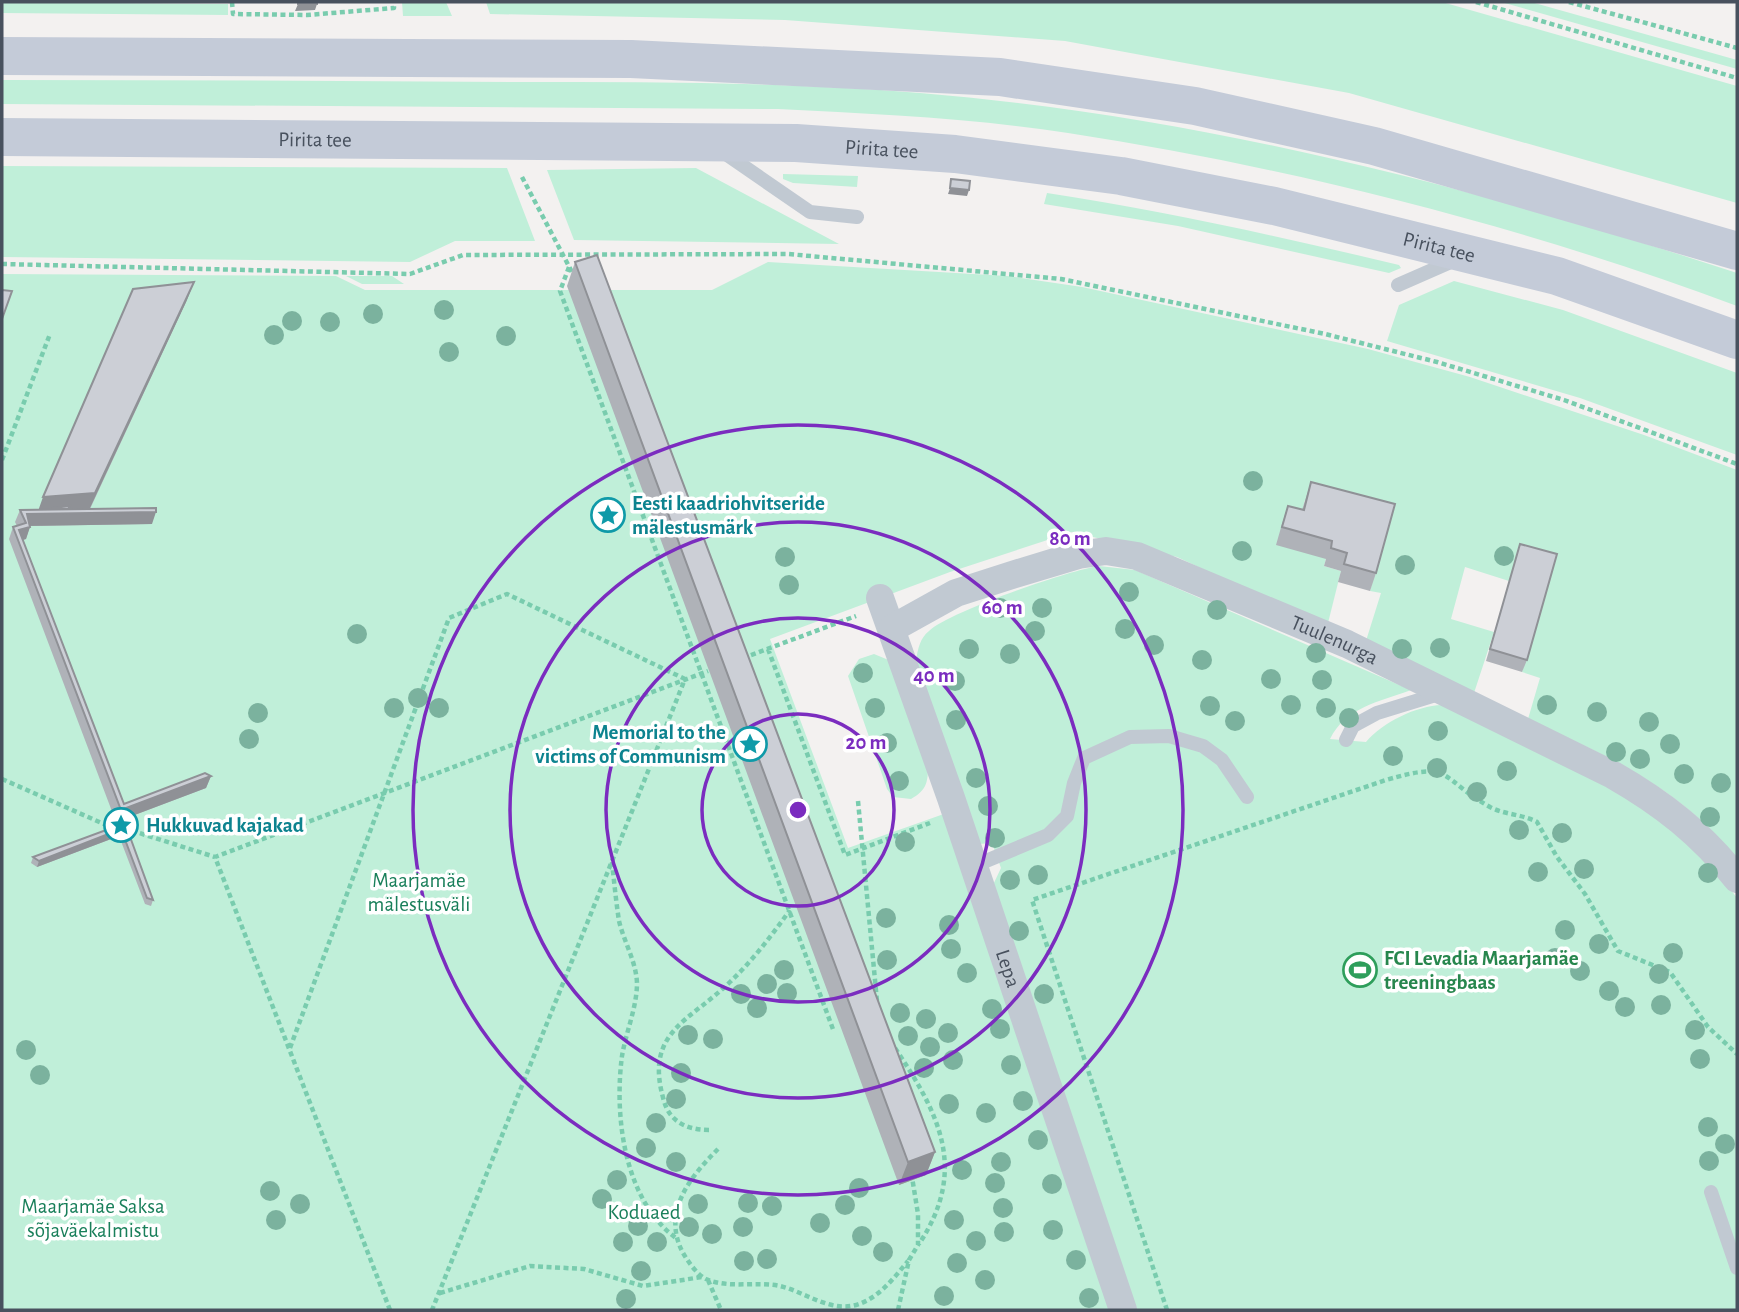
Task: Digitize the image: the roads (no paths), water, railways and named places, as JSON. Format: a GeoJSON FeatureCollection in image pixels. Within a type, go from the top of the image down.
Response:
{"type":"FeatureCollection","features":[{"type":"Feature","properties":{"kind":"main road"},"geometry":{"type":"LineString","coordinates":[[2,56],[631,59],[1000,77],[1195,106],[1374,146],[1737,251]]}},
{"type":"Feature","properties":{"kind":"main road","name":"Pirita tee"},"geometry":{"type":"LineString","coordinates":[[2,137],[796,143],[955,154],[1122,176],[1274,206],[1557,276],[1737,340]]}},
{"type":"Feature","properties":{"kind":"street","name":"Tuulenurga"},"geometry":{"type":"LineString","coordinates":[[885,611],[956,593],[1078,555],[1106,551],[1149,561],[1346,644],[1546,740],[1651,797],[1689,826],[1737,879]]}},
{"type":"Feature","properties":{"kind":"street","name":"Lepa"},"geometry":{"type":"LineString","coordinates":[[885,611],[1123,1310]]}},
{"type":"Feature","properties":{"kind":"lane"},"geometry":{"type":"LineString","coordinates":[[708,142],[810,212],[857,217]]}},
{"type":"Feature","properties":{"kind":"lane"},"geometry":{"type":"LineString","coordinates":[[1398,285],[1469,254]]}},
{"type":"Feature","properties":{"kind":"lane"},"geometry":{"type":"LineString","coordinates":[[1346,740],[1353,726],[1377,713],[1447,692]]}},
{"type":"Feature","properties":{"kind":"lane"},"geometry":{"type":"LineString","coordinates":[[974,866],[1048,835],[1067,816],[1074,783],[1084,758],[1130,737],[1169,736],[1203,746],[1222,761],[1247,797]]}},
{"type":"Feature","properties":{"kind":"lane"},"geometry":{"type":"LineString","coordinates":[[1711,1192],[1737,1268]]}},
{"type":"Feature","properties":{"kind":"place","name":"Eesti kaadriohvitseride mälestusmärk"},"geometry":{"type":"Point","coordinates":[608,515]}},
{"type":"Feature","properties":{"kind":"place","name":"Memorial to the victims of Communism"},"geometry":{"type":"Point","coordinates":[750,744]}},
{"type":"Feature","properties":{"kind":"place","name":"Hukkuvad kajakad"},"geometry":{"type":"Point","coordinates":[121,825]}},
{"type":"Feature","properties":{"kind":"place","name":"FCI Levadia Maarjamäe treeningbaas"},"geometry":{"type":"Point","coordinates":[1360,970]}},
{"type":"Feature","properties":{"kind":"park label","name":"Maarjamäe mälestusväli"},"geometry":{"type":"Point","coordinates":[419,892]}},
{"type":"Feature","properties":{"kind":"park label","name":"Koduaed"},"geometry":{"type":"Point","coordinates":[644,1212]}},
{"type":"Feature","properties":{"kind":"park label","name":"Maarjamäe Saksa sõjaväekalmistu"},"geometry":{"type":"Point","coordinates":[93,1218]}}]}
